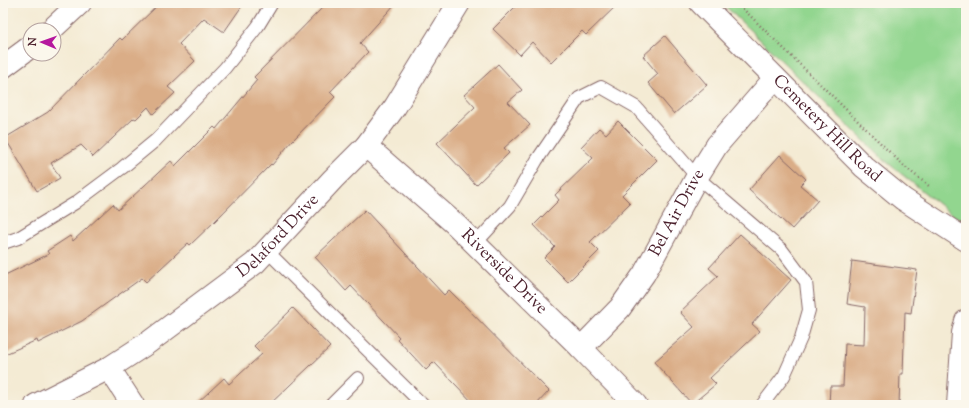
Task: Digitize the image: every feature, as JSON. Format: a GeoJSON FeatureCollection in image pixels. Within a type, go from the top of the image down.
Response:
{"type":"FeatureCollection","features":[{"type":"Feature","properties":{"kind":"street"},"geometry":{"type":"LineString","coordinates":[[60,22],[80,3]]}},
{"type":"Feature","properties":{"kind":"street","name":"Delaford Drive"},"geometry":{"type":"LineString","coordinates":[[36,405],[109,368],[149,342],[255,263],[333,179],[366,146],[395,108],[459,3]]}},
{"type":"Feature","properties":{"kind":"street","name":"Cemetery Hill Road"},"geometry":{"type":"LineString","coordinates":[[701,3],[864,167],[903,199],[966,240]]}},
{"type":"Feature","properties":{"kind":"street"},"geometry":{"type":"LineString","coordinates":[[3,67],[22,53]]}},
{"type":"Feature","properties":{"kind":"street","name":"Bel Air Drive"},"geometry":{"type":"LineString","coordinates":[[582,348],[620,308],[644,274],[697,177],[717,145],[775,78]]}},
{"type":"Feature","properties":{"kind":"street","name":"Riverside Drive"},"geometry":{"type":"LineString","coordinates":[[366,146],[454,223],[582,348],[636,405]]}},
{"type":"Feature","properties":{"kind":"street"},"geometry":{"type":"LineString","coordinates":[[958,405],[963,333],[966,321]]}},
{"type":"Feature","properties":{"kind":"street"},"geometry":{"type":"LineString","coordinates":[[109,368],[133,405]]}},
{"type":"Feature","properties":{"kind":"lane"},"geometry":{"type":"LineString","coordinates":[[3,243],[18,238],[75,203],[122,168],[156,140],[224,68],[258,26],[272,3]]}},
{"type":"Feature","properties":{"kind":"lane"},"geometry":{"type":"LineString","coordinates":[[475,244],[510,206],[537,160],[579,98],[600,87],[636,107],[697,177],[782,250],[806,282],[809,310],[801,338],[784,376],[762,405]]}},
{"type":"Feature","properties":{"kind":"lane"},"geometry":{"type":"LineString","coordinates":[[266,250],[423,405]]}},
{"type":"Feature","properties":{"kind":"lane"},"geometry":{"type":"LineString","coordinates":[[331,405],[358,378]]}},
{"type":"Feature","properties":{"kind":"path"},"geometry":{"type":"LineString","coordinates":[[737,3],[905,167],[934,190]]}},
{"type":"Feature","properties":{"kind":"green space"},"geometry":{"type":"Polygon","coordinates":[[[722,3],[966,3],[966,222],[951,214],[883,159],[722,3]]]}},
{"type":"Feature","properties":{"kind":"building"},"geometry":{"type":"Polygon","coordinates":[[[160,3],[244,3],[224,32],[204,18],[179,44],[195,61],[168,87],[175,93],[153,114],[148,107],[136,119],[134,118],[93,157],[81,145],[51,163],[60,178],[37,191],[5,138],[48,112],[120,38],[122,40],[160,3]]]}},
{"type":"Feature","properties":{"kind":"building"},"geometry":{"type":"Polygon","coordinates":[[[327,3],[396,3],[360,43],[368,52],[330,92],[335,97],[292,141],[272,165],[271,164],[215,221],[190,245],[188,243],[146,282],[142,278],[82,321],[38,343],[37,340],[3,355],[3,276],[49,254],[47,251],[70,236],[73,241],[113,204],[118,210],[171,161],[175,166],[214,127],[216,129],[257,80],[254,77],[327,3]]]}},
{"type":"Feature","properties":{"kind":"building"},"geometry":{"type":"Polygon","coordinates":[[[519,3],[619,3],[586,35],[582,31],[551,62],[532,42],[520,55],[493,29],[519,3]]]}},
{"type":"Feature","properties":{"kind":"building"},"geometry":{"type":"Polygon","coordinates":[[[665,36],[707,85],[674,114],[648,83],[658,74],[643,56],[665,36]]]}},
{"type":"Feature","properties":{"kind":"building"},"geometry":{"type":"Polygon","coordinates":[[[498,64],[522,90],[508,102],[530,125],[504,148],[509,153],[476,185],[437,143],[475,107],[464,95],[498,64]]]}},
{"type":"Feature","properties":{"kind":"building"},"geometry":{"type":"Polygon","coordinates":[[[618,121],[657,160],[622,195],[630,203],[590,242],[599,251],[568,282],[544,258],[555,247],[534,225],[559,200],[555,195],[593,158],[581,147],[599,128],[606,134],[618,121]]]}},
{"type":"Feature","properties":{"kind":"building"},"geometry":{"type":"Polygon","coordinates":[[[780,155],[806,179],[800,185],[818,200],[792,229],[749,190],[780,155]]]}},
{"type":"Feature","properties":{"kind":"building"},"geometry":{"type":"Polygon","coordinates":[[[365,210],[444,295],[449,290],[549,391],[536,405],[475,405],[434,362],[426,370],[397,339],[399,337],[351,286],[346,291],[315,257],[365,210]]]}},
{"type":"Feature","properties":{"kind":"building"},"geometry":{"type":"Polygon","coordinates":[[[740,234],[791,280],[752,324],[760,331],[710,378],[716,384],[692,404],[654,362],[694,327],[680,312],[718,276],[709,268],[740,234]]]}},
{"type":"Feature","properties":{"kind":"building"},"geometry":{"type":"Polygon","coordinates":[[[852,261],[917,270],[911,313],[905,312],[903,374],[900,374],[899,405],[829,405],[830,386],[843,386],[845,344],[864,345],[865,307],[847,304],[852,261]]]}},
{"type":"Feature","properties":{"kind":"building"},"geometry":{"type":"Polygon","coordinates":[[[293,308],[330,347],[269,405],[195,405],[224,378],[229,384],[262,354],[254,346],[293,308]]]}}]}
